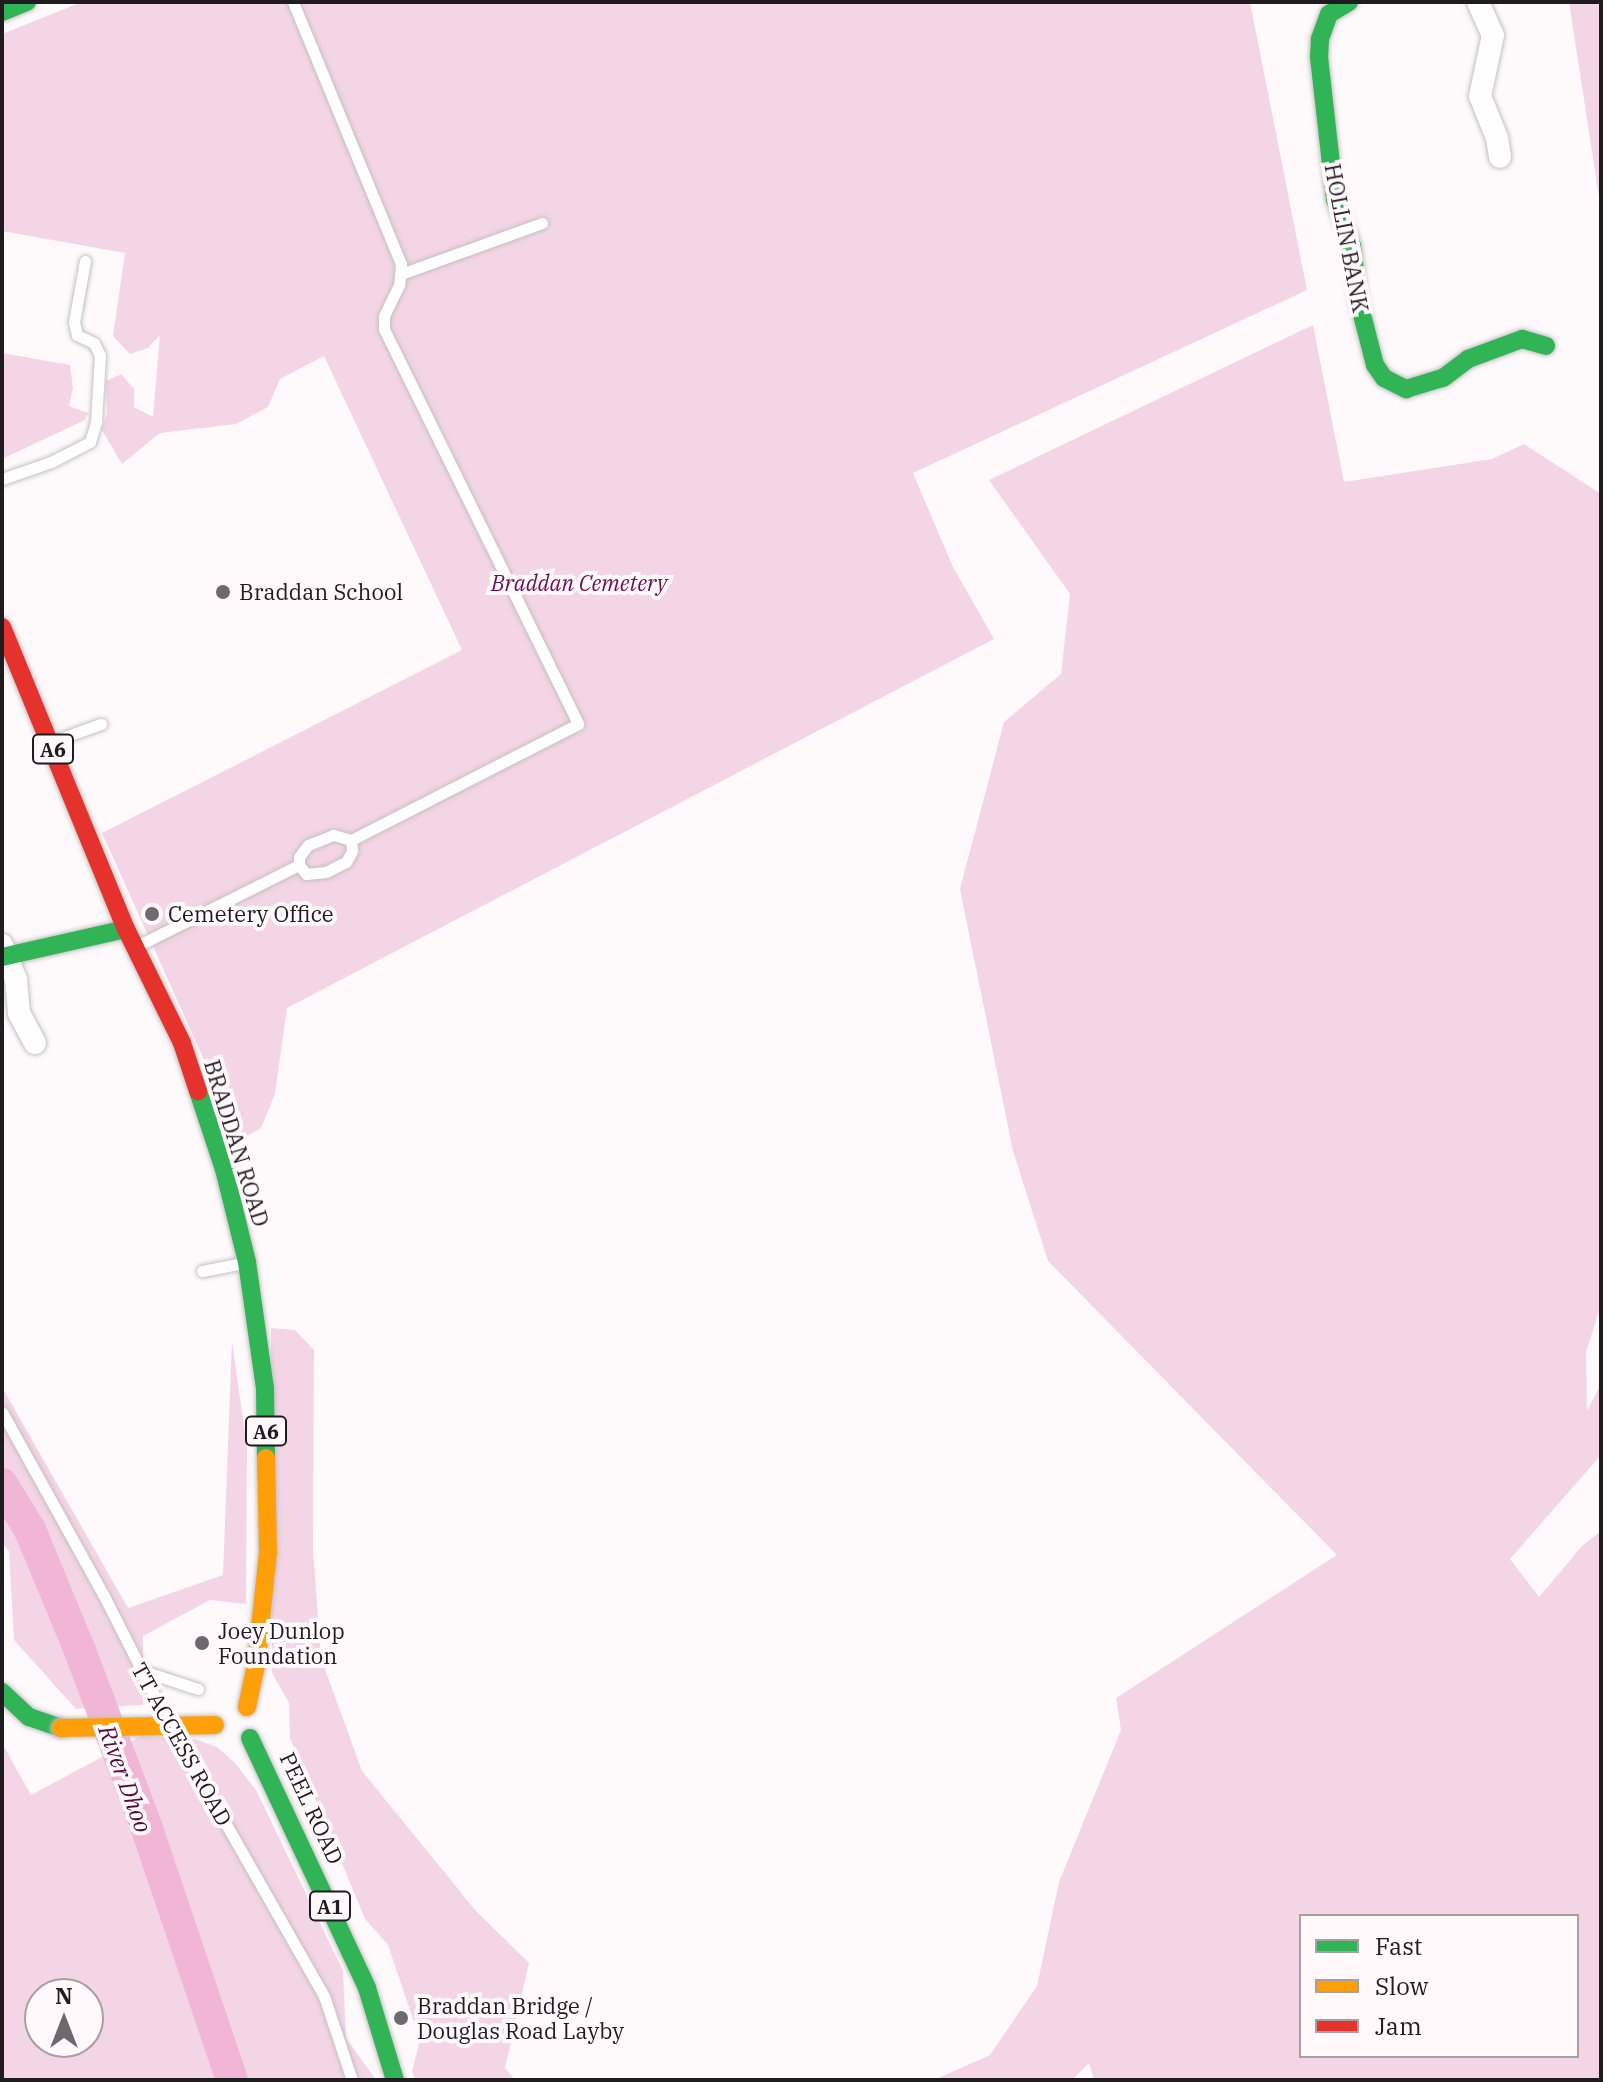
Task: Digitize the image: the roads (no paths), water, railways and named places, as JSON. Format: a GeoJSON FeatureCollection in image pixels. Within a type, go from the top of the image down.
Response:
{"type":"FeatureCollection","features":[{"type":"Feature","properties":{"kind":"main road"},"geometry":{"type":"LineString","coordinates":[[2,12],[27,2]]}},
{"type":"Feature","properties":{"kind":"main road","name":"HOLLIN BANK"},"geometry":{"type":"LineString","coordinates":[[1349,2],[1329,14],[1320,39],[1319,57],[1335,199],[1352,246],[1359,303],[1375,365],[1396,387],[1426,386],[1523,330],[1546,346]]}},
{"type":"Feature","properties":{"kind":"main road","name":"BRADDAN ROAD"},"geometry":{"type":"LineString","coordinates":[[2,627],[126,929],[182,1043],[224,1169],[247,1262],[265,1388],[268,1552],[256,1665],[247,1707]]}},
{"type":"Feature","properties":{"kind":"main road"},"geometry":{"type":"LineString","coordinates":[[4,952],[126,929]]}},
{"type":"Feature","properties":{"kind":"main road"},"geometry":{"type":"LineString","coordinates":[[2,1692],[9,1702],[29,1717],[61,1728],[219,1725],[233,1739],[250,1738],[258,1725],[257,1717],[247,1707],[230,1709],[219,1725]]}},
{"type":"Feature","properties":{"kind":"main road","name":"PEEL ROAD"},"geometry":{"type":"LineString","coordinates":[[250,1738],[367,1988],[395,2080]]}},
{"type":"Feature","properties":{"kind":"street"},"geometry":{"type":"LineString","coordinates":[[1478,2],[1493,35],[1480,96],[1497,138],[1500,157]]}},
{"type":"Feature","properties":{"kind":"street"},"geometry":{"type":"LineString","coordinates":[[4,952],[16,979],[19,1013],[35,1043]]}},
{"type":"Feature","properties":{"kind":"lane"},"geometry":{"type":"LineString","coordinates":[[293,2],[395,249],[401,274],[384,316],[384,329],[578,724],[351,840],[333,835],[308,845],[299,857],[299,865],[306,874],[314,875],[336,867],[346,862],[352,851],[351,840]]}},
{"type":"Feature","properties":{"kind":"lane"},"geometry":{"type":"LineString","coordinates":[[401,274],[542,223]]}},
{"type":"Feature","properties":{"kind":"lane"},"geometry":{"type":"LineString","coordinates":[[2,479],[51,462],[90,442],[96,422],[100,355],[94,343],[77,335],[74,322],[85,261]]}},
{"type":"Feature","properties":{"kind":"lane"},"geometry":{"type":"LineString","coordinates":[[50,742],[101,724]]}},
{"type":"Feature","properties":{"kind":"lane"},"geometry":{"type":"LineString","coordinates":[[135,947],[299,865]]}},
{"type":"Feature","properties":{"kind":"lane"},"geometry":{"type":"LineString","coordinates":[[202,1271],[247,1262]]}},
{"type":"Feature","properties":{"kind":"lane","name":"TT ACCESS ROAD"},"geometry":{"type":"LineString","coordinates":[[2,1412],[103,1594],[140,1670],[324,1996],[352,2080]]}},
{"type":"Feature","properties":{"kind":"lane"},"geometry":{"type":"LineString","coordinates":[[140,1670],[198,1689]]}},
{"type":"Feature","properties":{"kind":"waterway","name":"River Dhoo"},"geometry":{"type":"LineString","coordinates":[[2,1484],[30,1530],[80,1651],[146,1826],[232,2080]]}},
{"type":"Feature","properties":{"kind":"place","name":"Braddan School"},"geometry":{"type":"Point","coordinates":[223,592]}},
{"type":"Feature","properties":{"kind":"place","name":"Cemetery Office"},"geometry":{"type":"Point","coordinates":[152,914]}},
{"type":"Feature","properties":{"kind":"place","name":"Joey Dunlop Foundation"},"geometry":{"type":"Point","coordinates":[202,1643]}},
{"type":"Feature","properties":{"kind":"place","name":"Braddan Bridge / Douglas Road Layby"},"geometry":{"type":"Point","coordinates":[401,2018]}},
{"type":"Feature","properties":{"kind":"park label","name":"Braddan Cemetery"},"geometry":{"type":"Point","coordinates":[579,583]}}]}
